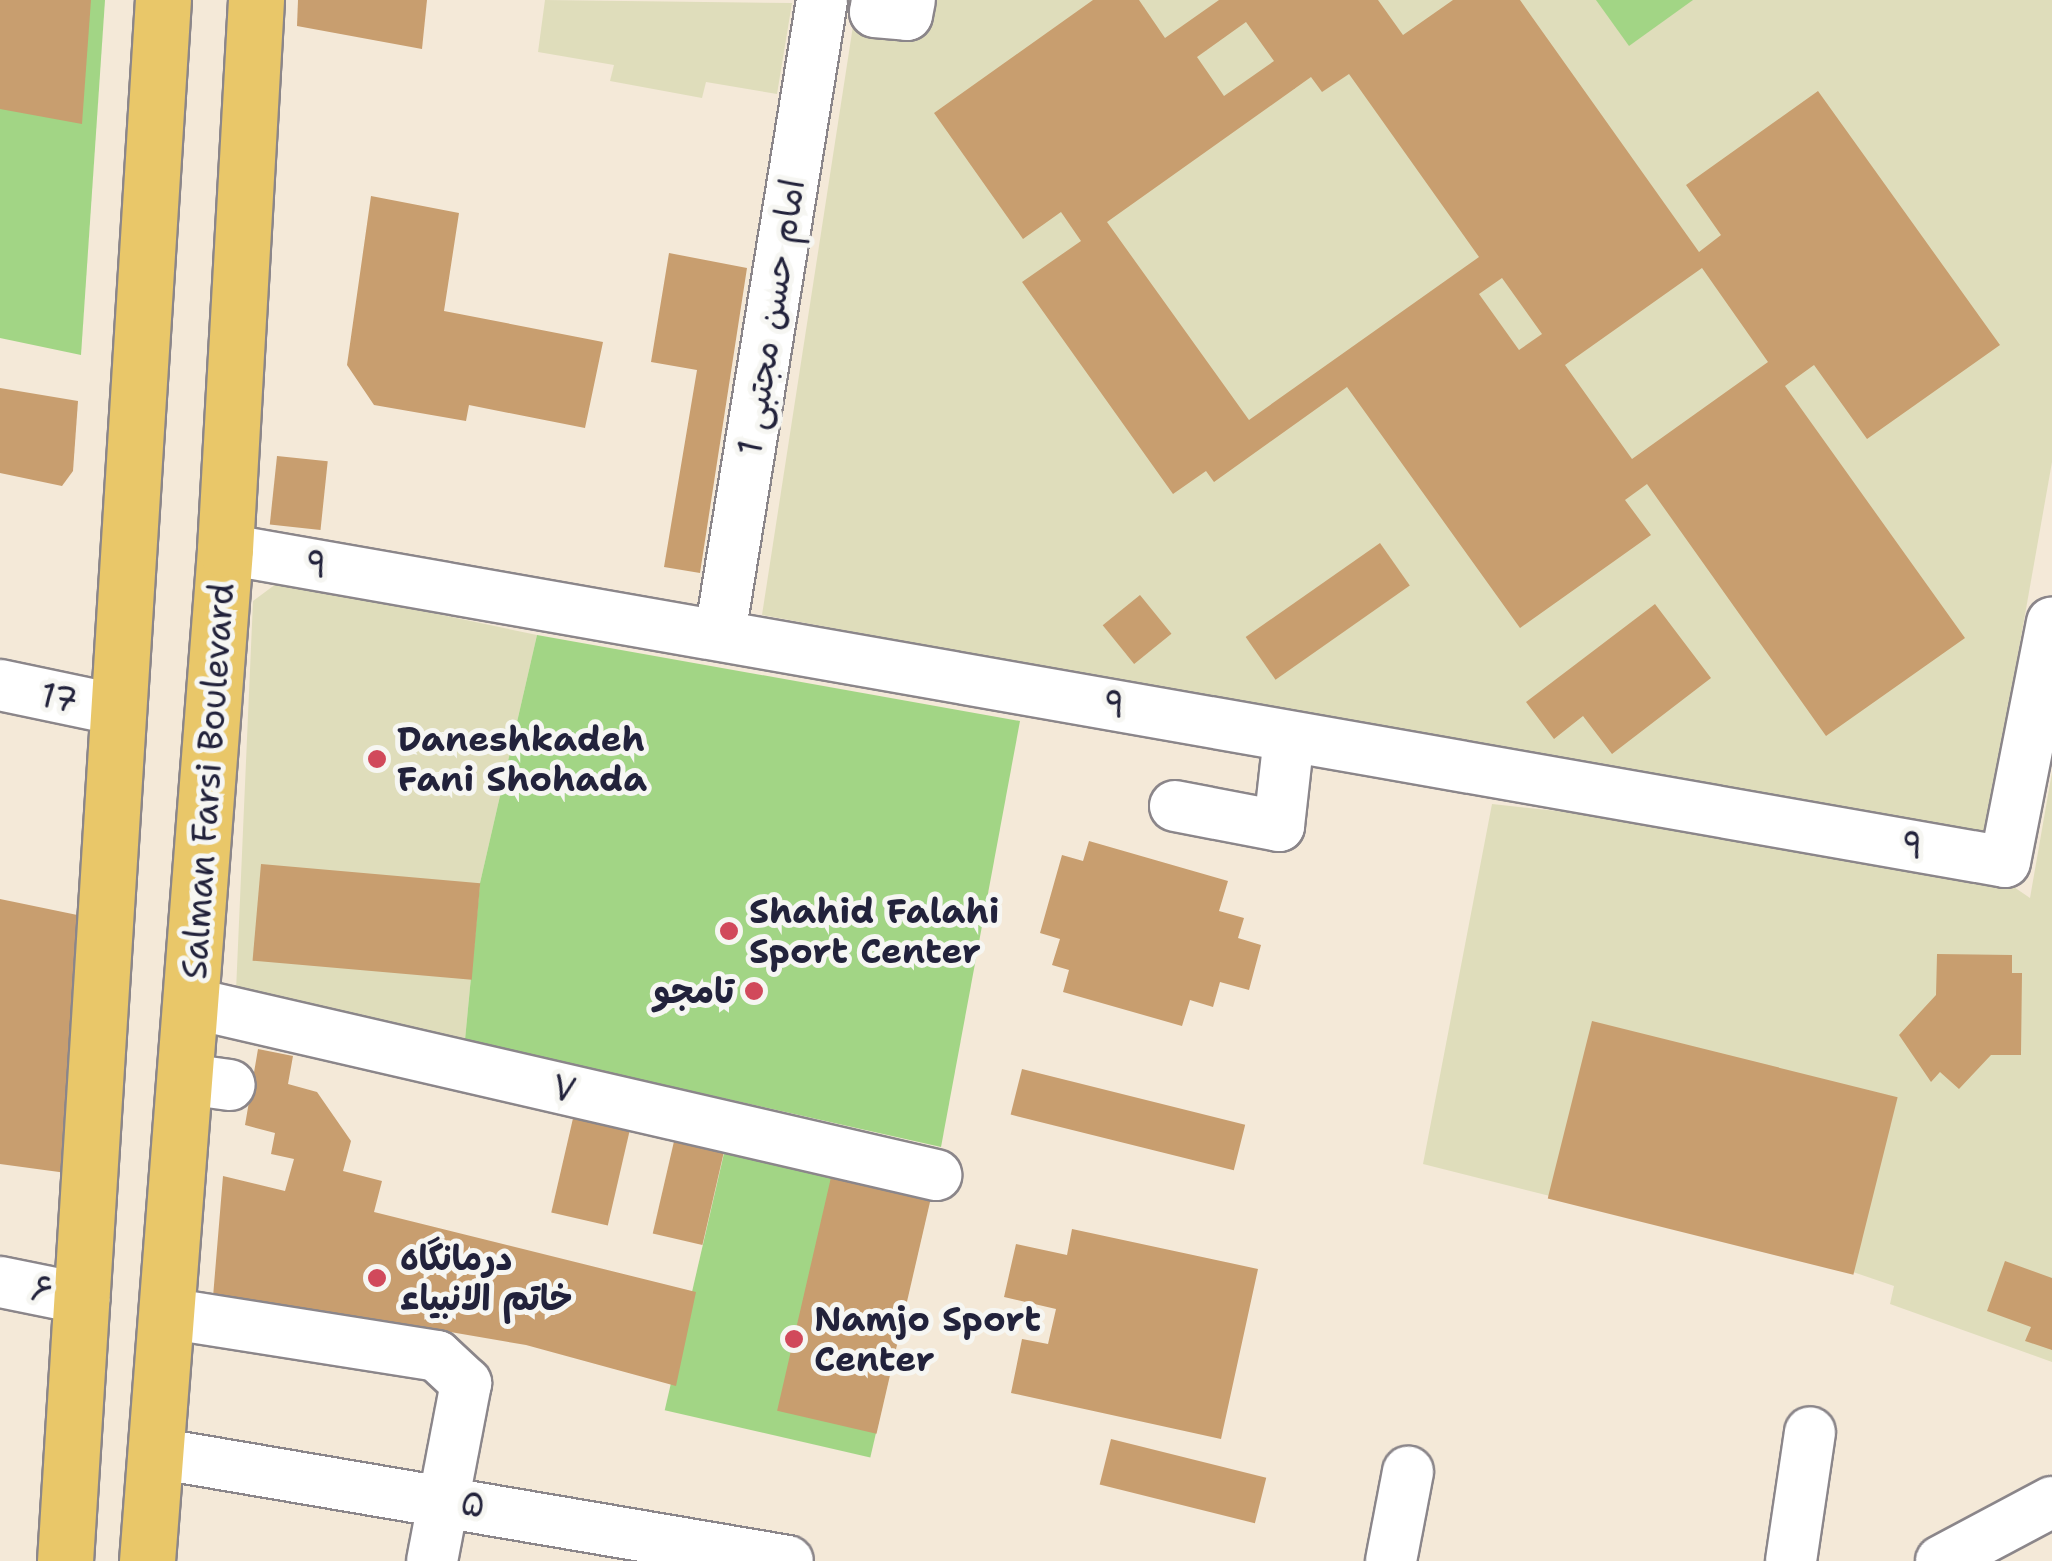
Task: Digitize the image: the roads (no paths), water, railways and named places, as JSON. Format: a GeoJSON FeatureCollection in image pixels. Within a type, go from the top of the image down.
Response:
{"type":"FeatureCollection","features":[{"type":"Feature","properties":{"kind":"main road"},"geometry":{"type":"LineString","coordinates":[[65,1561],[84,1299],[88,1073],[119,710],[163,0]]}},
{"type":"Feature","properties":{"kind":"main road","name":"Salman Farsi Boulevard"},"geometry":{"type":"LineString","coordinates":[[147,1561],[172,1314],[208,1082],[191,1003],[225,549],[256,0]]}},
{"type":"Feature","properties":{"kind":"street","name":"امام حسن مجتبی 1"},"geometry":{"type":"LineString","coordinates":[[720,634],[822,0]]}},
{"type":"Feature","properties":{"kind":"street"},"geometry":{"type":"LineString","coordinates":[[877,0],[875,12],[908,15],[910,0]]}},
{"type":"Feature","properties":{"kind":"street","name":"۹"},"geometry":{"type":"LineString","coordinates":[[225,549],[2004,862],[2052,623]]}},
{"type":"Feature","properties":{"kind":"street","name":"17"},"geometry":{"type":"LineString","coordinates":[[0,685],[119,710]]}},
{"type":"Feature","properties":{"kind":"street"},"geometry":{"type":"LineString","coordinates":[[1175,806],[1279,826],[1288,737]]}},
{"type":"Feature","properties":{"kind":"street","name":"۷"},"geometry":{"type":"LineString","coordinates":[[191,1003],[652,1120],[704,1111],[834,1162],[936,1174]]}},
{"type":"Feature","properties":{"kind":"street","name":"۶"},"geometry":{"type":"LineString","coordinates":[[0,1282],[84,1299]]}},
{"type":"Feature","properties":{"kind":"street"},"geometry":{"type":"LineString","coordinates":[[172,1314],[437,1356],[466,1383],[432,1561]]}},
{"type":"Feature","properties":{"kind":"street"},"geometry":{"type":"LineString","coordinates":[[1791,1561],[1810,1432]]}},
{"type":"Feature","properties":{"kind":"street","name":"۵"},"geometry":{"type":"LineString","coordinates":[[156,1453],[446,1499],[788,1561]]}},
{"type":"Feature","properties":{"kind":"street"},"geometry":{"type":"LineString","coordinates":[[1391,1561],[1408,1472]]}},
{"type":"Feature","properties":{"kind":"street"},"geometry":{"type":"LineString","coordinates":[[1941,1561],[1989,1548],[2052,1502]]}},
{"type":"Feature","properties":{"kind":"place","name":"Daneshkadeh Fani Shohada"},"geometry":{"type":"Point","coordinates":[377,759]}},
{"type":"Feature","properties":{"kind":"place","name":"Shahid Falahi Sport Center"},"geometry":{"type":"Point","coordinates":[729,931]}},
{"type":"Feature","properties":{"kind":"place","name":"تامجو"},"geometry":{"type":"Point","coordinates":[754,991]}},
{"type":"Feature","properties":{"kind":"place","name":"درمانگاه خاتم الانبیاء"},"geometry":{"type":"Point","coordinates":[377,1278]}},
{"type":"Feature","properties":{"kind":"place","name":"Namjo Sport Center"},"geometry":{"type":"Point","coordinates":[794,1339]}}]}
